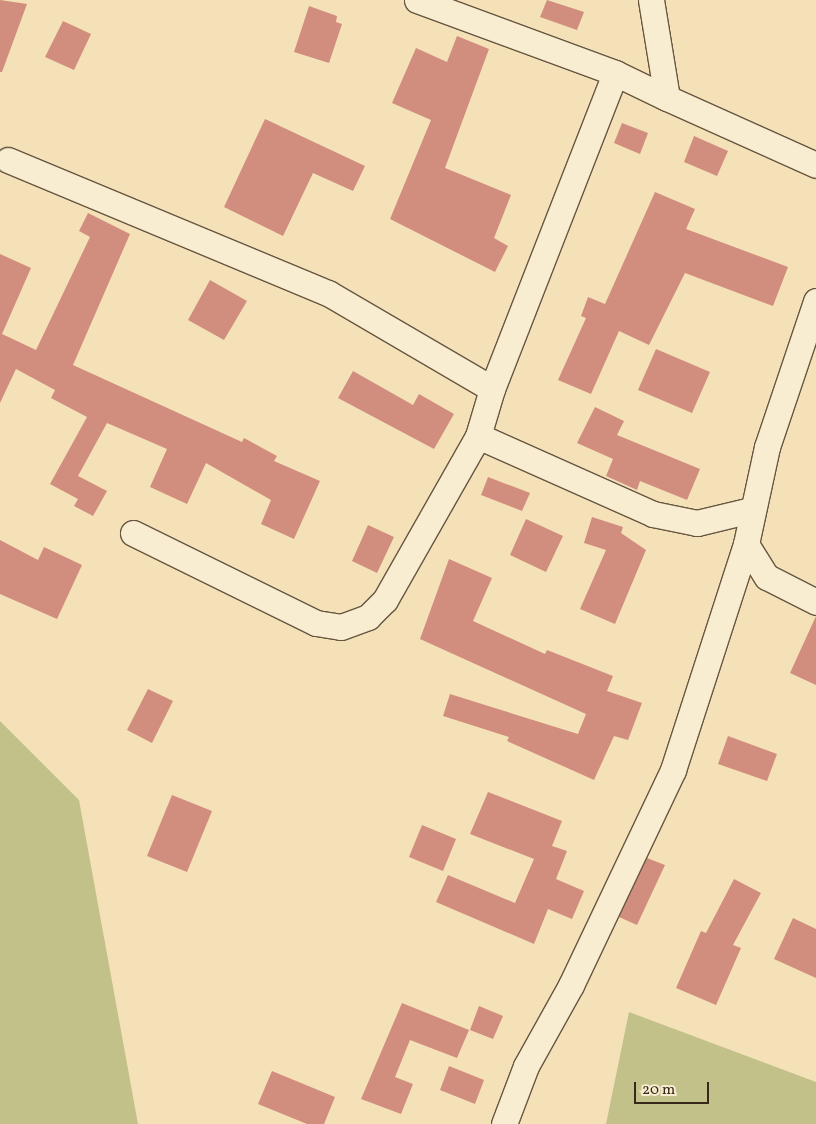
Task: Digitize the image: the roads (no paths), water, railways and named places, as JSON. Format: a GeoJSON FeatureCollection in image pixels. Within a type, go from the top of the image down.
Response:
{"type":"FeatureCollection","features":[{"type":"Feature","properties":{"kind":"street"},"geometry":{"type":"LineString","coordinates":[[417,0],[615,73],[816,165]]}},
{"type":"Feature","properties":{"kind":"street"},"geometry":{"type":"LineString","coordinates":[[651,0],[667,98]]}},
{"type":"Feature","properties":{"kind":"street"},"geometry":{"type":"LineString","coordinates":[[133,532],[316,623],[341,626],[368,617],[385,600],[478,436],[492,388],[615,73]]}},
{"type":"Feature","properties":{"kind":"street"},"geometry":{"type":"LineString","coordinates":[[8,160],[328,293],[492,388]]}},
{"type":"Feature","properties":{"kind":"street"},"geometry":{"type":"LineString","coordinates":[[504,1124],[526,1066],[658,808],[746,544],[751,510],[766,447],[816,301]]}},
{"type":"Feature","properties":{"kind":"street"},"geometry":{"type":"LineString","coordinates":[[478,436],[653,514],[697,523],[751,510]]}},
{"type":"Feature","properties":{"kind":"street"},"geometry":{"type":"LineString","coordinates":[[746,544],[767,577],[816,602]]}}]}
